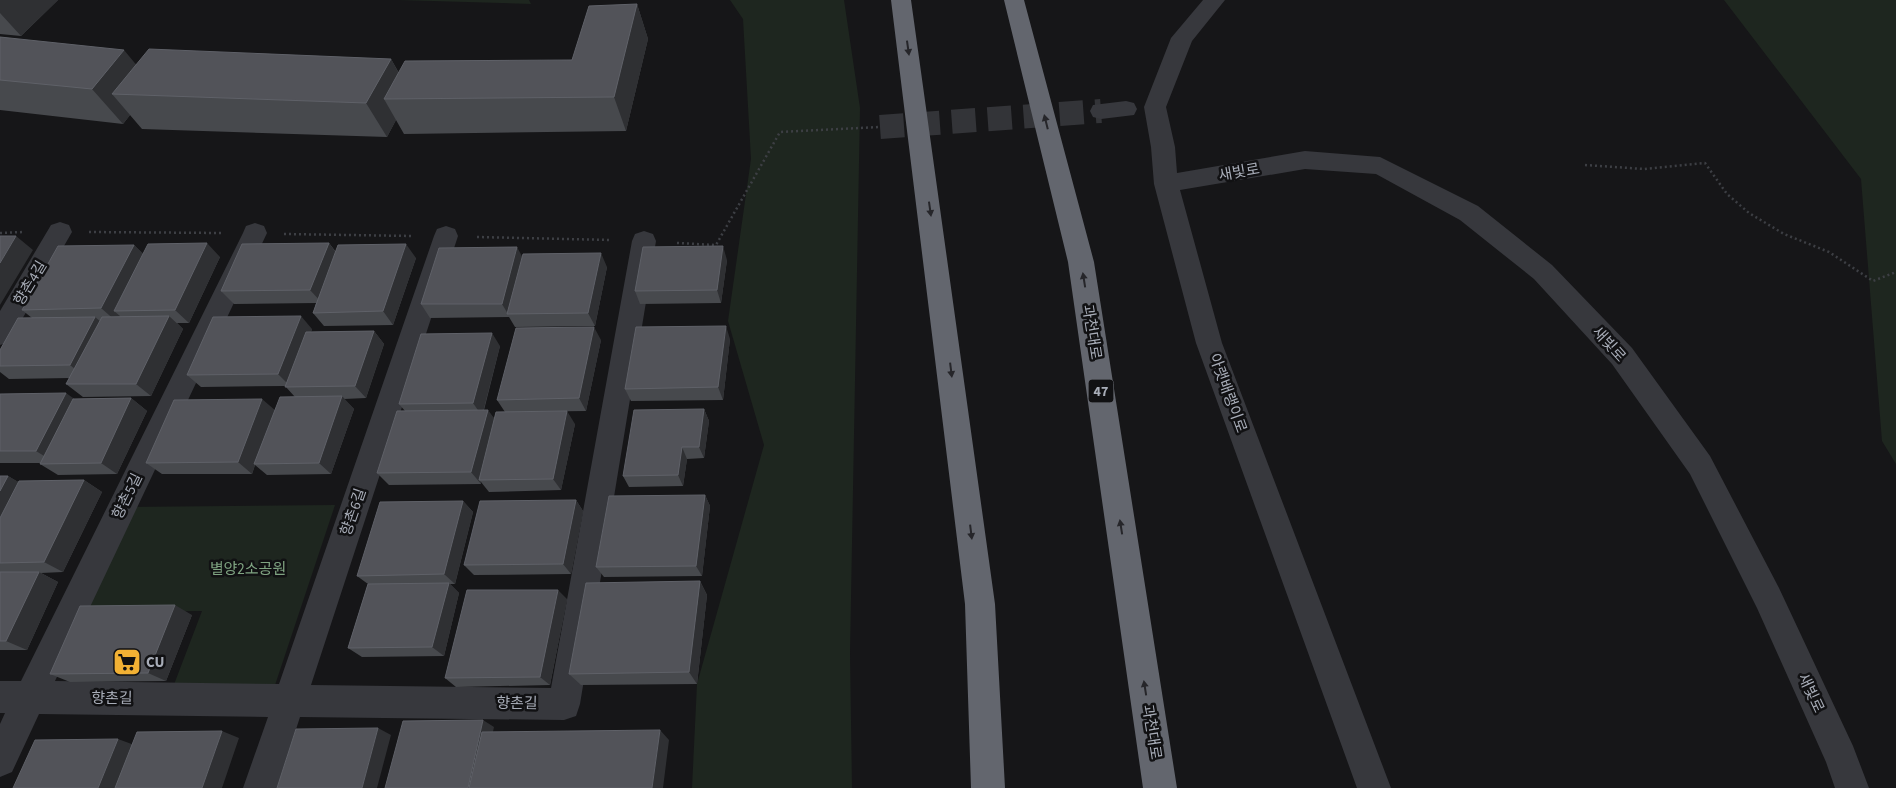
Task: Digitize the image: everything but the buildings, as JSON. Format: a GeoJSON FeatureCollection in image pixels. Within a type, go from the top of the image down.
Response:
{"type":"FeatureCollection","features":[{"type":"Feature","properties":{"kind":"highway"},"geometry":{"type":"LineString","coordinates":[[901,0],[931,216],[980,604],[988,788]]}},
{"type":"Feature","properties":{"kind":"highway","name":"과천대로"},"geometry":{"type":"LineString","coordinates":[[1014,0],[1081,262],[1160,788]]}},
{"type":"Feature","properties":{"kind":"street","name":"아랫배랭이로"},"geometry":{"type":"LineString","coordinates":[[1215,0],[1182,38],[1155,107],[1163,147],[1166,184],[1209,343],[1374,788]]}},
{"type":"Feature","properties":{"kind":"street"},"geometry":{"type":"LineString","coordinates":[[1101,111],[1126,109]]}},
{"type":"Feature","properties":{"kind":"street","name":"새빛로"},"geometry":{"type":"LineString","coordinates":[[1166,184],[1305,160],[1380,166],[1468,213],[1543,272],[1622,356],[1700,465],[1768,598],[1841,758],[1852,788]]}},
{"type":"Feature","properties":{"kind":"street","name":"향촌4길"},"geometry":{"type":"LineString","coordinates":[[0,334],[60,232]]}},
{"type":"Feature","properties":{"kind":"street","name":"향촌5길"},"geometry":{"type":"LineString","coordinates":[[0,760],[15,697],[255,233]]}},
{"type":"Feature","properties":{"kind":"street","name":"향촌6길"},"geometry":{"type":"LineString","coordinates":[[260,788],[446,236]]}},
{"type":"Feature","properties":{"kind":"street","name":"향촌길"},"geometry":{"type":"LineString","coordinates":[[15,697],[564,704],[644,241]]}},
{"type":"Feature","properties":{"kind":"path"},"geometry":{"type":"LineString","coordinates":[[1585,165],[1644,169],[1705,163],[1727,194],[1749,213],[1784,234],[1829,252],[1872,280],[1896,272]]}},
{"type":"Feature","properties":{"kind":"green space"},"geometry":{"type":"Polygon","coordinates":[[[398,0],[529,0],[531,4],[398,0]]]}},
{"type":"Feature","properties":{"kind":"green space"},"geometry":{"type":"Polygon","coordinates":[[[730,0],[844,0],[860,108],[850,653],[852,788],[692,788],[697,684],[764,445],[728,321],[751,159],[743,19],[730,0]]]}},
{"type":"Feature","properties":{"kind":"green space"},"geometry":{"type":"Polygon","coordinates":[[[1724,0],[1896,0],[1896,464],[1882,441],[1861,179],[1724,0]]]}},
{"type":"Feature","properties":{"kind":"green space","name":"별양2소공원"},"geometry":{"type":"Polygon","coordinates":[[[335,505],[272,694],[170,695],[202,611],[78,612],[126,507],[335,505]]]}},
{"type":"Feature","properties":{"kind":"tunnel"},"geometry":{"type":"LineString","coordinates":[[880,127],[1101,111]]}},
{"type":"Feature","properties":{"kind":"place","name":"CU"},"geometry":{"type":"Point","coordinates":[127,662]}}]}
